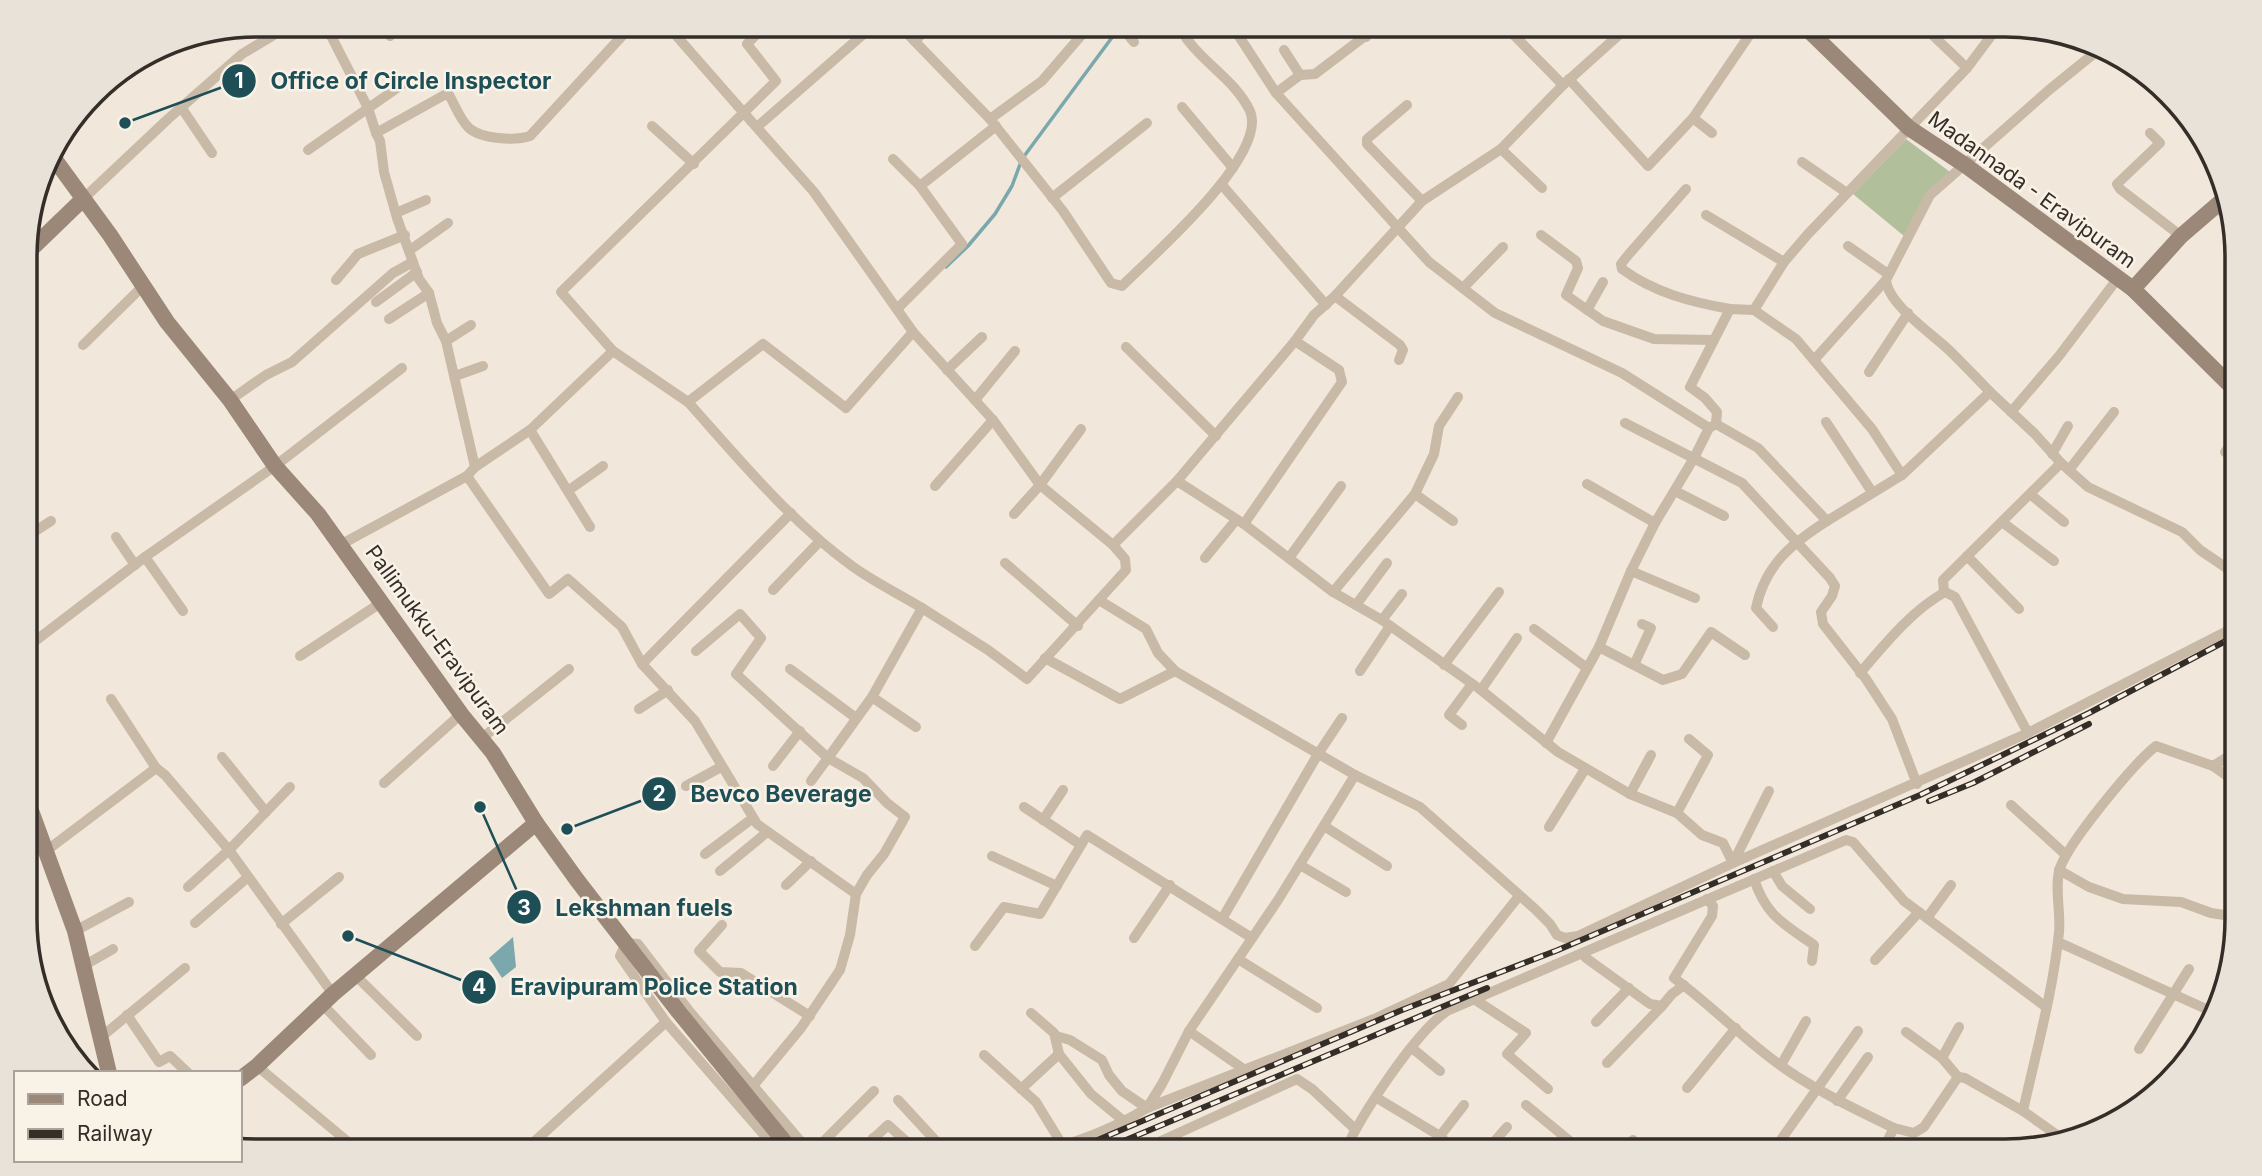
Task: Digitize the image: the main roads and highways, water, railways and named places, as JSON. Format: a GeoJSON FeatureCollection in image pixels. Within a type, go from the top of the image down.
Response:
{"type":"FeatureCollection","features":[{"type":"Feature","properties":{"kind":"main road","name":"Madannada - Eravipuram"},"geometry":{"type":"LineString","coordinates":[[1814,37],[1909,128],[1965,165],[2133,289],[2225,380]]}},
{"type":"Feature","properties":{"kind":"main road","name":"Pallimukku-Eravipuram"},"geometry":{"type":"LineString","coordinates":[[58,165],[110,235],[167,322],[230,400],[275,466],[318,514],[461,714],[482,738],[536,823],[626,943],[749,1089],[784,1139]]}},
{"type":"Feature","properties":{"kind":"main road"},"geometry":{"type":"LineString","coordinates":[[37,243],[82,200]]}},
{"type":"Feature","properties":{"kind":"main road"},"geometry":{"type":"LineString","coordinates":[[2133,289],[2180,236],[2219,203]]}},
{"type":"Feature","properties":{"kind":"main road"},"geometry":{"type":"LineString","coordinates":[[242,1077],[328,1000],[536,823]]}},
{"type":"Feature","properties":{"kind":"main road"},"geometry":{"type":"LineString","coordinates":[[37,827],[85,965],[108,1071]]}},
{"type":"Feature","properties":{"kind":"water"},"geometry":{"type":"Polygon","coordinates":[[[513,937],[516,967],[502,978],[489,958],[513,937]]]}},
{"type":"Feature","properties":{"kind":"waterway"},"geometry":{"type":"LineString","coordinates":[[946,267],[995,214],[1012,186],[1022,159],[1112,37]]}},
{"type":"Feature","properties":{"kind":"railway"},"geometry":{"type":"LineString","coordinates":[[1100,1139],[1402,1010],[1558,950],[1920,795],[2089,713],[2225,641]]}},
{"type":"Feature","properties":{"kind":"railway"},"geometry":{"type":"LineString","coordinates":[[1929,801],[1973,783],[2089,724]]}},
{"type":"Feature","properties":{"kind":"railway"},"geometry":{"type":"LineString","coordinates":[[1128,1139],[1487,988]]}},
{"type":"Feature","properties":{"kind":"place","name":"Office of Circle Inspector"},"geometry":{"type":"Point","coordinates":[125,123]}},
{"type":"Feature","properties":{"kind":"place","name":"Lekshman fuels"},"geometry":{"type":"Point","coordinates":[480,807]}},
{"type":"Feature","properties":{"kind":"place","name":"Bevco Beverage"},"geometry":{"type":"Point","coordinates":[567,829]}},
{"type":"Feature","properties":{"kind":"place","name":"Eravipuram Police Station"},"geometry":{"type":"Point","coordinates":[348,936]}}]}
